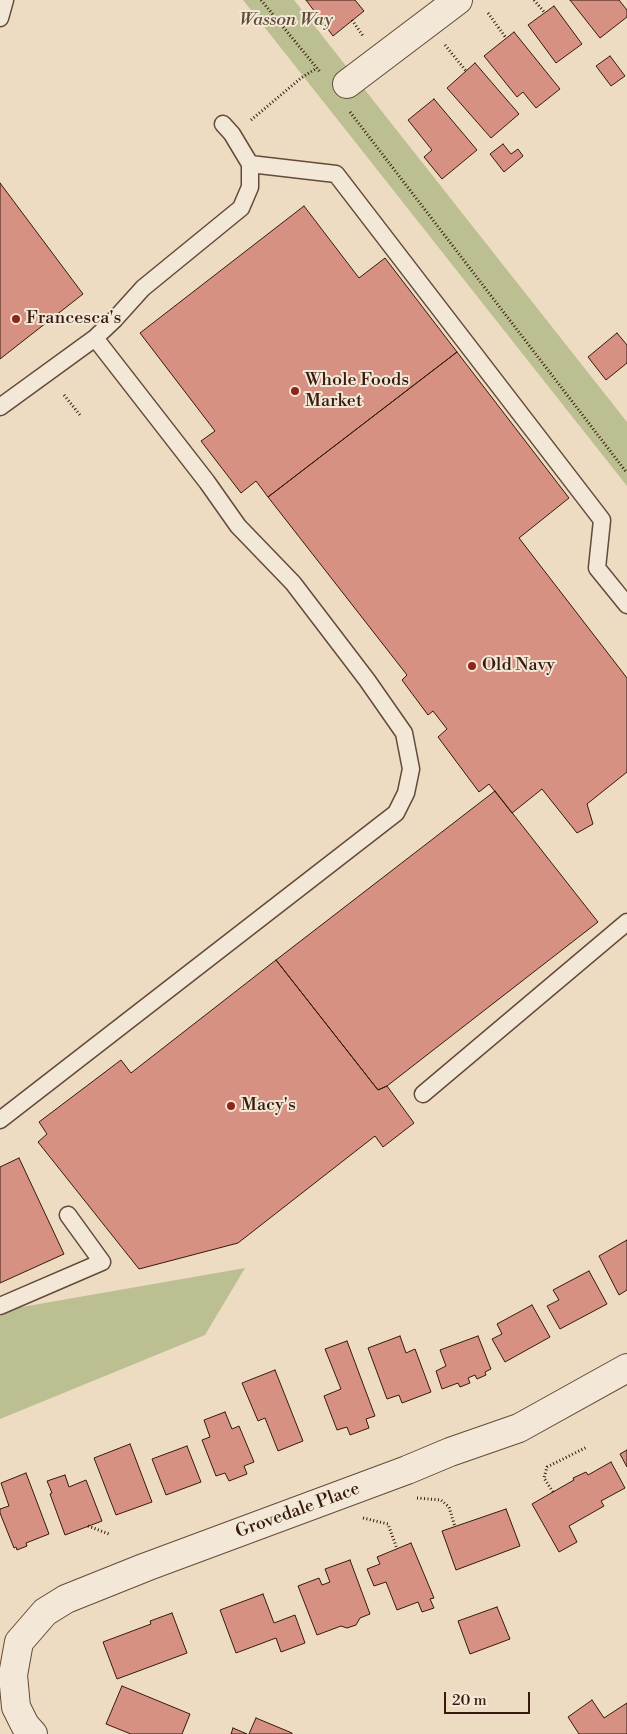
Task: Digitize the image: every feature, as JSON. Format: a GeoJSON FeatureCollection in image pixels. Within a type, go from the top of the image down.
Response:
{"type":"FeatureCollection","features":[{"type":"Feature","properties":{"kind":"street"},"geometry":{"type":"LineString","coordinates":[[339,89],[458,0]]}},
{"type":"Feature","properties":{"kind":"street","name":"Grovedale Place"},"geometry":{"type":"LineString","coordinates":[[33,1734],[25,1726],[16,1707],[13,1675],[19,1642],[45,1612],[66,1599],[450,1452],[519,1428],[627,1368]]}},
{"type":"Feature","properties":{"kind":"lane"},"geometry":{"type":"LineString","coordinates":[[0,18],[5,0]]}},
{"type":"Feature","properties":{"kind":"lane"},"geometry":{"type":"LineString","coordinates":[[0,407],[94,338],[115,319],[143,288],[241,208],[250,187],[250,164],[232,134],[223,124]]}},
{"type":"Feature","properties":{"kind":"lane"},"geometry":{"type":"LineString","coordinates":[[250,164],[336,174],[602,520],[597,568],[627,605]]}},
{"type":"Feature","properties":{"kind":"lane"},"geometry":{"type":"LineString","coordinates":[[0,1120],[396,813],[406,793],[411,769],[404,733],[367,680],[293,583],[238,526],[207,482],[94,338]]}},
{"type":"Feature","properties":{"kind":"lane"},"geometry":{"type":"LineString","coordinates":[[423,1094],[627,922]]}},
{"type":"Feature","properties":{"kind":"lane"},"geometry":{"type":"LineString","coordinates":[[0,1306],[102,1262],[68,1215]]}},
{"type":"Feature","properties":{"kind":"path"},"geometry":{"type":"LineString","coordinates":[[261,0],[317,68],[339,89],[627,472]]}},
{"type":"Feature","properties":{"kind":"path"},"geometry":{"type":"LineString","coordinates":[[534,0],[545,13]]}},
{"type":"Feature","properties":{"kind":"path"},"geometry":{"type":"LineString","coordinates":[[488,13],[506,38]]}},
{"type":"Feature","properties":{"kind":"path"},"geometry":{"type":"LineString","coordinates":[[352,20],[366,42]]}},
{"type":"Feature","properties":{"kind":"path"},"geometry":{"type":"LineString","coordinates":[[446,45],[466,71]]}},
{"type":"Feature","properties":{"kind":"path"},"geometry":{"type":"LineString","coordinates":[[250,121],[301,78],[317,68]]}},
{"type":"Feature","properties":{"kind":"path"},"geometry":{"type":"LineString","coordinates":[[64,395],[80,414]]}},
{"type":"Feature","properties":{"kind":"path"},"geometry":{"type":"LineString","coordinates":[[553,1492],[544,1478],[547,1467],[586,1447]]}},
{"type":"Feature","properties":{"kind":"path"},"geometry":{"type":"LineString","coordinates":[[416,1498],[441,1500],[449,1506],[455,1527]]}},
{"type":"Feature","properties":{"kind":"path"},"geometry":{"type":"LineString","coordinates":[[358,1516],[388,1524],[397,1548]]}},
{"type":"Feature","properties":{"kind":"path"},"geometry":{"type":"LineString","coordinates":[[88,1526],[109,1534]]}},
{"type":"Feature","properties":{"kind":"green space","name":"Wasson Way"},"geometry":{"type":"Polygon","coordinates":[[[243,0],[294,0],[627,422],[627,486],[243,0]]]}},
{"type":"Feature","properties":{"kind":"green space"},"geometry":{"type":"Polygon","coordinates":[[[245,1268],[205,1335],[0,1419],[0,1316],[16,1308],[245,1268]]]}},
{"type":"Feature","properties":{"kind":"building"},"geometry":{"type":"Polygon","coordinates":[[[306,0],[355,0],[364,11],[333,36],[306,0]]]}},
{"type":"Feature","properties":{"kind":"building"},"geometry":{"type":"Polygon","coordinates":[[[570,0],[619,0],[627,10],[627,17],[600,38],[570,0]]]}},
{"type":"Feature","properties":{"kind":"building"},"geometry":{"type":"Polygon","coordinates":[[[554,6],[582,44],[556,63],[528,25],[554,6]]]}},
{"type":"Feature","properties":{"kind":"building"},"geometry":{"type":"Polygon","coordinates":[[[514,32],[560,89],[536,108],[523,92],[517,97],[484,56],[514,32]]]}},
{"type":"Feature","properties":{"kind":"building"},"geometry":{"type":"Polygon","coordinates":[[[610,56],[625,76],[611,86],[596,66],[610,56]]]}},
{"type":"Feature","properties":{"kind":"building"},"geometry":{"type":"Polygon","coordinates":[[[475,63],[519,114],[491,138],[447,88],[475,63]]]}},
{"type":"Feature","properties":{"kind":"building"},"geometry":{"type":"Polygon","coordinates":[[[434,99],[477,150],[442,179],[424,157],[432,150],[408,120],[434,99]]]}},
{"type":"Feature","properties":{"kind":"building"},"geometry":{"type":"Polygon","coordinates":[[[503,144],[511,154],[518,149],[523,156],[504,172],[490,154],[503,144]]]}},
{"type":"Feature","properties":{"kind":"building"},"geometry":{"type":"Polygon","coordinates":[[[0,183],[83,294],[0,359],[0,183]]]}},
{"type":"Feature","properties":{"kind":"building","name":"Whole Foods Market"},"geometry":{"type":"Polygon","coordinates":[[[304,206],[359,278],[385,258],[457,352],[268,497],[256,481],[241,493],[201,441],[215,431],[140,333],[304,206]]]}},
{"type":"Feature","properties":{"kind":"building"},"geometry":{"type":"Polygon","coordinates":[[[617,333],[627,345],[627,363],[606,380],[588,357],[617,333]]]}},
{"type":"Feature","properties":{"kind":"building"},"geometry":{"type":"Polygon","coordinates":[[[457,352],[569,498],[519,538],[627,678],[627,772],[587,804],[593,824],[577,833],[542,789],[512,813],[489,784],[479,792],[438,737],[447,729],[433,711],[428,715],[402,680],[407,675],[268,497],[457,352]]]}},
{"type":"Feature","properties":{"kind":"building"},"geometry":{"type":"Polygon","coordinates":[[[495,791],[598,922],[387,1086],[378,1090],[276,960],[495,791]]]}},
{"type":"Feature","properties":{"kind":"building","name":"Macy's"},"geometry":{"type":"Polygon","coordinates":[[[276,960],[378,1090],[387,1086],[414,1123],[383,1147],[375,1136],[238,1243],[139,1269],[38,1142],[47,1134],[39,1122],[121,1060],[131,1073],[276,960]]]}},
{"type":"Feature","properties":{"kind":"building"},"geometry":{"type":"Polygon","coordinates":[[[19,1158],[64,1254],[0,1283],[0,1167],[19,1158]]]}},
{"type":"Feature","properties":{"kind":"building"},"geometry":{"type":"Polygon","coordinates":[[[627,1240],[627,1290],[619,1295],[599,1256],[627,1240]]]}},
{"type":"Feature","properties":{"kind":"building"},"geometry":{"type":"Polygon","coordinates":[[[589,1271],[607,1304],[560,1329],[547,1306],[559,1300],[553,1290],[589,1271]]]}},
{"type":"Feature","properties":{"kind":"building"},"geometry":{"type":"Polygon","coordinates":[[[532,1305],[550,1337],[505,1362],[492,1339],[502,1334],[497,1324],[532,1305]]]}},
{"type":"Feature","properties":{"kind":"building"},"geometry":{"type":"Polygon","coordinates":[[[400,1336],[406,1353],[415,1349],[431,1392],[402,1403],[399,1395],[387,1399],[368,1348],[400,1336]]]}},
{"type":"Feature","properties":{"kind":"building"},"geometry":{"type":"Polygon","coordinates":[[[478,1336],[491,1369],[485,1372],[486,1375],[477,1379],[475,1375],[468,1378],[470,1383],[460,1387],[458,1383],[442,1389],[436,1371],[446,1366],[440,1350],[478,1336]]]}},
{"type":"Feature","properties":{"kind":"building"},"geometry":{"type":"Polygon","coordinates":[[[347,1341],[375,1416],[366,1419],[369,1428],[350,1435],[347,1427],[337,1430],[324,1396],[341,1389],[325,1349],[347,1341]]]}},
{"type":"Feature","properties":{"kind":"building"},"geometry":{"type":"Polygon","coordinates":[[[275,1370],[303,1441],[278,1451],[265,1418],[258,1421],[242,1383],[275,1370]]]}},
{"type":"Feature","properties":{"kind":"building"},"geometry":{"type":"Polygon","coordinates":[[[225,1412],[232,1429],[239,1426],[254,1462],[244,1466],[247,1474],[229,1481],[225,1473],[216,1476],[202,1440],[210,1437],[204,1420],[225,1412]]]}},
{"type":"Feature","properties":{"kind":"building"},"geometry":{"type":"Polygon","coordinates":[[[130,1444],[152,1502],[116,1515],[94,1458],[130,1444]]]}},
{"type":"Feature","properties":{"kind":"building"},"geometry":{"type":"Polygon","coordinates":[[[187,1446],[201,1482],[166,1495],[152,1459],[187,1446]]]}},
{"type":"Feature","properties":{"kind":"building"},"geometry":{"type":"Polygon","coordinates":[[[627,1450],[627,1467],[620,1454],[627,1450]]]}},
{"type":"Feature","properties":{"kind":"building"},"geometry":{"type":"Polygon","coordinates":[[[611,1462],[625,1488],[601,1501],[604,1506],[569,1526],[577,1542],[559,1552],[532,1504],[574,1480],[573,1478],[586,1472],[588,1475],[611,1462]]]}},
{"type":"Feature","properties":{"kind":"building"},"geometry":{"type":"Polygon","coordinates":[[[26,1473],[49,1534],[26,1543],[27,1546],[17,1550],[16,1547],[14,1548],[0,1513],[0,1509],[9,1506],[1,1483],[26,1473]]]}},
{"type":"Feature","properties":{"kind":"building"},"geometry":{"type":"Polygon","coordinates":[[[65,1475],[69,1487],[86,1480],[102,1521],[65,1535],[47,1481],[65,1475]]]}},
{"type":"Feature","properties":{"kind":"building"},"geometry":{"type":"Polygon","coordinates":[[[506,1509],[520,1546],[456,1570],[442,1531],[506,1509]]]}},
{"type":"Feature","properties":{"kind":"building"},"geometry":{"type":"Polygon","coordinates":[[[411,1543],[434,1598],[430,1599],[434,1608],[422,1612],[418,1602],[397,1610],[386,1582],[374,1586],[367,1569],[380,1564],[377,1557],[411,1543]]]}},
{"type":"Feature","properties":{"kind":"building"},"geometry":{"type":"Polygon","coordinates":[[[350,1560],[370,1614],[360,1618],[356,1625],[347,1628],[341,1626],[317,1635],[298,1586],[319,1578],[322,1585],[330,1582],[325,1569],[350,1560]]]}},
{"type":"Feature","properties":{"kind":"building"},"geometry":{"type":"Polygon","coordinates":[[[263,1594],[274,1623],[295,1615],[305,1643],[281,1652],[276,1638],[236,1653],[220,1610],[263,1594]]]}},
{"type":"Feature","properties":{"kind":"building"},"geometry":{"type":"Polygon","coordinates":[[[497,1607],[510,1639],[470,1654],[458,1621],[497,1607]]]}},
{"type":"Feature","properties":{"kind":"building"},"geometry":{"type":"Polygon","coordinates":[[[172,1613],[187,1653],[117,1679],[103,1642],[151,1624],[150,1621],[172,1613]]]}},
{"type":"Feature","properties":{"kind":"building"},"geometry":{"type":"Polygon","coordinates":[[[122,1686],[190,1714],[182,1734],[131,1734],[106,1724],[122,1686]]]}},
{"type":"Feature","properties":{"kind":"building"},"geometry":{"type":"Polygon","coordinates":[[[592,1700],[604,1718],[627,1703],[627,1734],[579,1734],[568,1717],[592,1700]]]}},
{"type":"Feature","properties":{"kind":"building"},"geometry":{"type":"Polygon","coordinates":[[[256,1718],[292,1733],[292,1734],[249,1734],[256,1718]]]}},
{"type":"Feature","properties":{"kind":"building"},"geometry":{"type":"Polygon","coordinates":[[[233,1728],[247,1734],[231,1734],[233,1728]]]}},
{"type":"Feature","properties":{"kind":"place","name":"Francesca's"},"geometry":{"type":"Point","coordinates":[16,319]}},
{"type":"Feature","properties":{"kind":"place","name":"Whole Foods Market"},"geometry":{"type":"Point","coordinates":[295,391]}},
{"type":"Feature","properties":{"kind":"place","name":"Old Navy"},"geometry":{"type":"Point","coordinates":[472,666]}},
{"type":"Feature","properties":{"kind":"place","name":"Macy's"},"geometry":{"type":"Point","coordinates":[231,1106]}}]}
